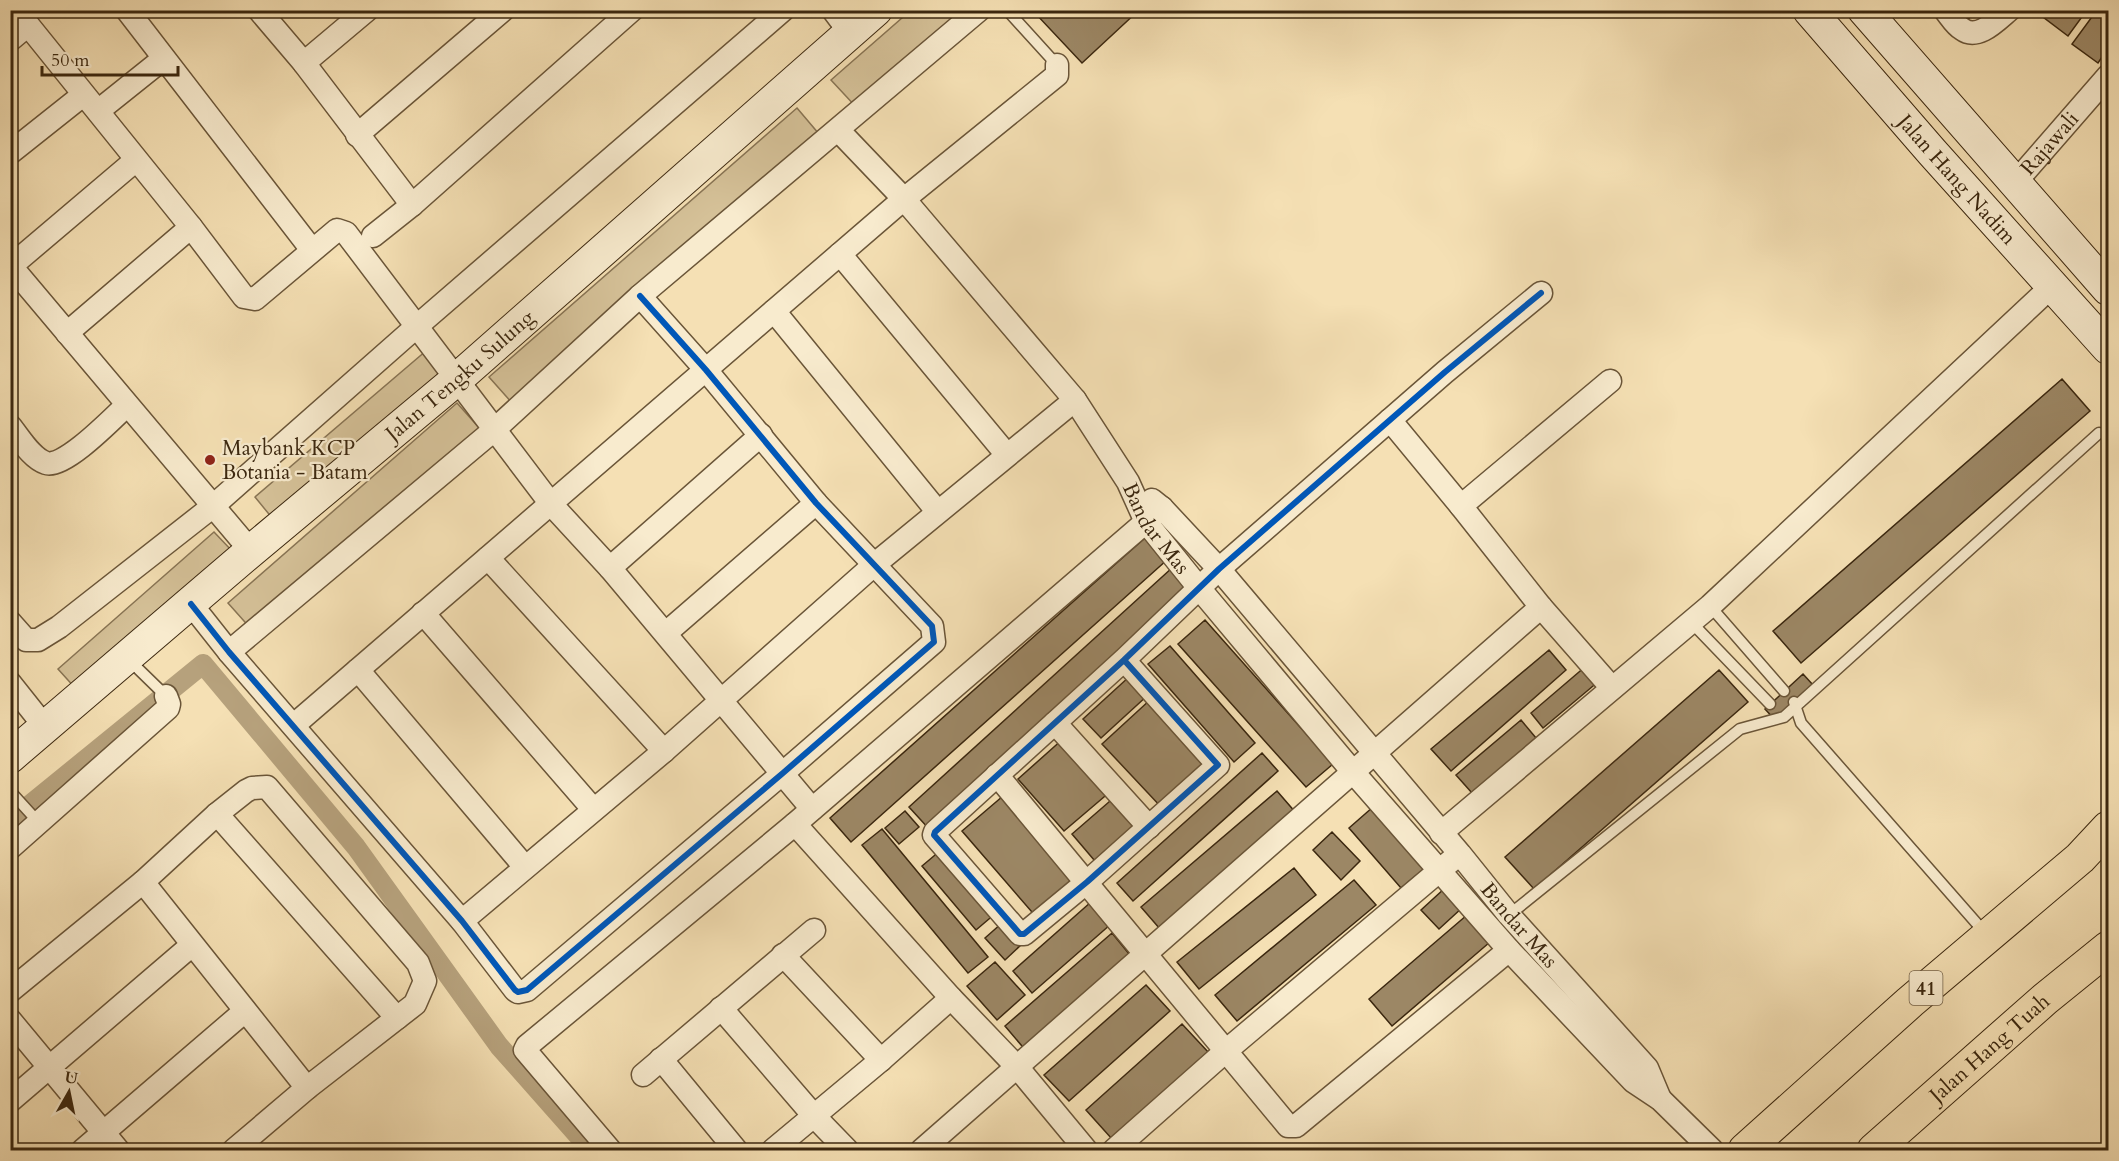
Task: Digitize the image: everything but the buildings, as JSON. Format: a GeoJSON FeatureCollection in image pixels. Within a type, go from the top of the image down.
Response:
{"type":"FeatureCollection","features":[{"type":"Feature","properties":{"kind":"highway","name":"41"},"geometry":{"type":"LineString","coordinates":[[1745,1150],[1987,936],[2080,858],[2109,828]]}},
{"type":"Feature","properties":{"kind":"highway","name":"Jalan Hang Tuah"},"geometry":{"type":"LineString","coordinates":[[1874,1150],[2045,999],[2109,948]]}},
{"type":"Feature","properties":{"kind":"street"},"geometry":{"type":"LineString","coordinates":[[127,10],[312,250]]}},
{"type":"Feature","properties":{"kind":"street"},"geometry":{"type":"LineString","coordinates":[[259,10],[304,63],[412,204]]}},
{"type":"Feature","properties":{"kind":"street"},"geometry":{"type":"LineString","coordinates":[[304,63],[367,10]]}},
{"type":"Feature","properties":{"kind":"street"},"geometry":{"type":"LineString","coordinates":[[373,236],[632,10]]}},
{"type":"Feature","properties":{"kind":"street"},"geometry":{"type":"LineString","coordinates":[[10,622],[26,640],[38,639],[60,627],[212,507],[416,327],[783,10]]}},
{"type":"Feature","properties":{"kind":"street","name":"Jalan Tengku Sulung"},"geometry":{"type":"LineString","coordinates":[[10,757],[45,727],[136,667],[191,604],[251,551],[456,381],[842,22],[876,10]]}},
{"type":"Feature","properties":{"kind":"street"},"geometry":{"type":"LineString","coordinates":[[229,652],[494,430],[640,296],[839,131],[979,10]]}},
{"type":"Feature","properties":{"kind":"street","name":"Jalan Hang Nadim"},"geometry":{"type":"LineString","coordinates":[[1809,10],[1932,152],[2109,348]]}},
{"type":"Feature","properties":{"kind":"street","name":"Jalan Hang Nadim"},"geometry":{"type":"LineString","coordinates":[[1864,10],[2014,184],[2109,289]]}},
{"type":"Feature","properties":{"kind":"street"},"geometry":{"type":"LineString","coordinates":[[1945,10],[1962,30],[1974,33],[1982,31],[2009,10]]}},
{"type":"Feature","properties":{"kind":"street"},"geometry":{"type":"LineString","coordinates":[[357,135],[494,14]]}},
{"type":"Feature","properties":{"kind":"street"},"geometry":{"type":"LineString","coordinates":[[10,40],[22,18],[191,227],[244,297],[255,299],[337,230],[346,233],[551,504],[666,633],[812,809]]}},
{"type":"Feature","properties":{"kind":"street"},"geometry":{"type":"LineString","coordinates":[[10,153],[163,59]]}},
{"type":"Feature","properties":{"kind":"street"},"geometry":{"type":"LineString","coordinates":[[294,725],[904,199],[1057,75],[1057,65]]}},
{"type":"Feature","properties":{"kind":"street","name":"Rajawali"},"geometry":{"type":"LineString","coordinates":[[2014,184],[2109,76]]}},
{"type":"Feature","properties":{"kind":"street"},"geometry":{"type":"LineString","coordinates":[[1932,152],[1932,140],[1936,131],[1943,126],[1950,123],[1966,129]]}},
{"type":"Feature","properties":{"kind":"street","name":"Bandar Mas"},"geometry":{"type":"LineString","coordinates":[[839,131],[904,199],[1075,400],[1128,482],[1154,515],[1199,588],[1353,772],[1509,950],[1633,1081],[1660,1099],[1712,1150]]}},
{"type":"Feature","properties":{"kind":"street"},"geometry":{"type":"LineString","coordinates":[[136,160],[11,266],[251,551]]}},
{"type":"Feature","properties":{"kind":"street"},"geometry":{"type":"LineString","coordinates":[[68,333],[191,227]]}},
{"type":"Feature","properties":{"kind":"street"},"geometry":{"type":"LineString","coordinates":[[840,254],[1007,455]]}},
{"type":"Feature","properties":{"kind":"street"},"geometry":{"type":"LineString","coordinates":[[1441,833],[1710,606],[2052,286]]}},
{"type":"Feature","properties":{"kind":"street"},"geometry":{"type":"LineString","coordinates":[[1124,660],[1218,765],[1087,882],[1024,934],[1020,934],[934,835],[935,832],[1124,660],[1218,568],[1445,372],[1541,293]]}},
{"type":"Feature","properties":{"kind":"street"},"geometry":{"type":"LineString","coordinates":[[191,604],[229,652],[462,921],[515,990],[518,992],[527,990],[934,642],[932,626],[816,503],[706,370],[640,296]]}},
{"type":"Feature","properties":{"kind":"street"},"geometry":{"type":"LineString","coordinates":[[774,311],[937,511]]}},
{"type":"Feature","properties":{"kind":"street"},"geometry":{"type":"LineString","coordinates":[[1461,506],[1610,381]]}},
{"type":"Feature","properties":{"kind":"street"},"geometry":{"type":"LineString","coordinates":[[462,921],[664,751],[937,511],[1075,400]]}},
{"type":"Feature","properties":{"kind":"street"},"geometry":{"type":"LineString","coordinates":[[10,426],[43,462],[55,463],[72,454],[127,405]]}},
{"type":"Feature","properties":{"kind":"street"},"geometry":{"type":"LineString","coordinates":[[1390,420],[1541,608],[1612,688]]}},
{"type":"Feature","properties":{"kind":"street"},"geometry":{"type":"LineString","coordinates":[[610,568],[761,435]]}},
{"type":"Feature","properties":{"kind":"street"},"geometry":{"type":"LineString","coordinates":[[666,633],[816,503]]}},
{"type":"Feature","properties":{"kind":"street"},"geometry":{"type":"LineString","coordinates":[[610,1150],[525,1048],[795,824],[1154,515]]}},
{"type":"Feature","properties":{"kind":"street","name":"Bandar Mas"},"geometry":{"type":"LineString","coordinates":[[1154,515],[1218,568],[1509,915],[1647,1068],[1660,1099]]}},
{"type":"Feature","properties":{"kind":"street"},"geometry":{"type":"LineString","coordinates":[[488,558],[664,751]]}},
{"type":"Feature","properties":{"kind":"street"},"geometry":{"type":"LineString","coordinates":[[922,1150],[1541,608]]}},
{"type":"Feature","properties":{"kind":"street"},"geometry":{"type":"LineString","coordinates":[[423,613],[593,809]]}},
{"type":"Feature","properties":{"kind":"street"},"geometry":{"type":"LineString","coordinates":[[358,670],[525,867]]}},
{"type":"Feature","properties":{"kind":"street"},"geometry":{"type":"LineString","coordinates":[[10,683],[45,727]]}},
{"type":"Feature","properties":{"kind":"street"},"geometry":{"type":"LineString","coordinates":[[10,848],[36,820],[168,708],[166,696]]}},
{"type":"Feature","properties":{"kind":"street"},"geometry":{"type":"LineString","coordinates":[[1055,723],[1149,827]]}},
{"type":"Feature","properties":{"kind":"street"},"geometry":{"type":"LineString","coordinates":[[997,775],[1288,1126],[1296,1126],[1509,950]]}},
{"type":"Feature","properties":{"kind":"street"},"geometry":{"type":"LineString","coordinates":[[10,991],[143,882],[246,791],[252,788],[267,787],[418,963],[425,981],[415,1004],[307,1088],[234,1150]]}},
{"type":"Feature","properties":{"kind":"street"},"geometry":{"type":"LineString","coordinates":[[218,814],[396,1018]]}},
{"type":"Feature","properties":{"kind":"street"},"geometry":{"type":"LineString","coordinates":[[795,824],[951,998],[1018,1068],[1086,1150]]}},
{"type":"Feature","properties":{"kind":"street"},"geometry":{"type":"LineString","coordinates":[[1114,1150],[1227,1050],[1460,854]]}},
{"type":"Feature","properties":{"kind":"street"},"geometry":{"type":"LineString","coordinates":[[143,882],[307,1088]]}},
{"type":"Feature","properties":{"kind":"street"},"geometry":{"type":"LineString","coordinates":[[643,1075],[814,930]]}},
{"type":"Feature","properties":{"kind":"street"},"geometry":{"type":"LineString","coordinates":[[10,1101],[192,945]]}},
{"type":"Feature","properties":{"kind":"street"},"geometry":{"type":"LineString","coordinates":[[783,955],[881,1060]]}},
{"type":"Feature","properties":{"kind":"street"},"geometry":{"type":"LineString","coordinates":[[773,1150],[951,998]]}},
{"type":"Feature","properties":{"kind":"street"},"geometry":{"type":"LineString","coordinates":[[721,1008],[814,1116],[847,1150]]}},
{"type":"Feature","properties":{"kind":"street"},"geometry":{"type":"LineString","coordinates":[[83,1150],[111,1142],[245,1011]]}},
{"type":"Feature","properties":{"kind":"street"},"geometry":{"type":"LineString","coordinates":[[10,1020],[111,1142]]}},
{"type":"Feature","properties":{"kind":"street"},"geometry":{"type":"LineString","coordinates":[[661,1059],[735,1150]]}},
{"type":"Feature","properties":{"kind":"lane"},"geometry":{"type":"LineString","coordinates":[[1007,10],[1057,65]]}},
{"type":"Feature","properties":{"kind":"lane"},"geometry":{"type":"LineString","coordinates":[[1509,915],[1740,729],[1782,716],[2099,434]]}},
{"type":"Feature","properties":{"kind":"lane"},"geometry":{"type":"LineString","coordinates":[[1710,606],[1784,691]]}},
{"type":"Feature","properties":{"kind":"lane"},"geometry":{"type":"LineString","coordinates":[[1692,622],[1770,704]]}},
{"type":"Feature","properties":{"kind":"lane"},"geometry":{"type":"LineString","coordinates":[[136,667],[166,696]]}},
{"type":"Feature","properties":{"kind":"lane"},"geometry":{"type":"LineString","coordinates":[[1795,704],[1802,723],[1987,936]]}},
{"type":"Feature","properties":{"kind":"lane"},"geometry":{"type":"LineString","coordinates":[[1782,716],[1802,723]]}},
{"type":"Feature","properties":{"kind":"lane"},"geometry":{"type":"LineString","coordinates":[[11,791],[36,820]]}},
{"type":"Feature","properties":{"kind":"shaded area"},"geometry":{"type":"Polygon","coordinates":[[[910,11],[967,11],[857,108],[831,80],[910,11]]]}},
{"type":"Feature","properties":{"kind":"shaded area"},"geometry":{"type":"Polygon","coordinates":[[[797,108],[819,134],[512,403],[489,377],[797,108]]]}},
{"type":"Feature","properties":{"kind":"shaded area"},"geometry":{"type":"Polygon","coordinates":[[[427,350],[448,373],[277,524],[255,497],[427,350]]]}},
{"type":"Feature","properties":{"kind":"shaded area"},"geometry":{"type":"Polygon","coordinates":[[[457,403],[481,430],[252,630],[228,603],[457,403]]]}},
{"type":"Feature","properties":{"kind":"shaded area"},"geometry":{"type":"Polygon","coordinates":[[[214,532],[233,552],[76,689],[58,669],[214,532]]]}},
{"type":"Feature","properties":{"kind":"waterway"},"geometry":{"type":"LineString","coordinates":[[10,821],[203,664],[356,847],[499,1046],[591,1150]]}},
{"type":"Feature","properties":{"kind":"cycle path"},"geometry":{"type":"LineString","coordinates":[[1124,660],[1218,765],[1087,882],[1024,934],[1020,934],[934,835],[935,832],[1124,660],[1219,569],[1445,372],[1541,293]]}},
{"type":"Feature","properties":{"kind":"cycle path"},"geometry":{"type":"LineString","coordinates":[[191,604],[229,652],[462,921],[515,990],[518,992],[527,990],[934,642],[932,626],[816,503],[706,370],[640,296]]}},
{"type":"Feature","properties":{"kind":"place","name":"Maybank KCP Botania - Batam"},"geometry":{"type":"Point","coordinates":[210,460]}}]}
